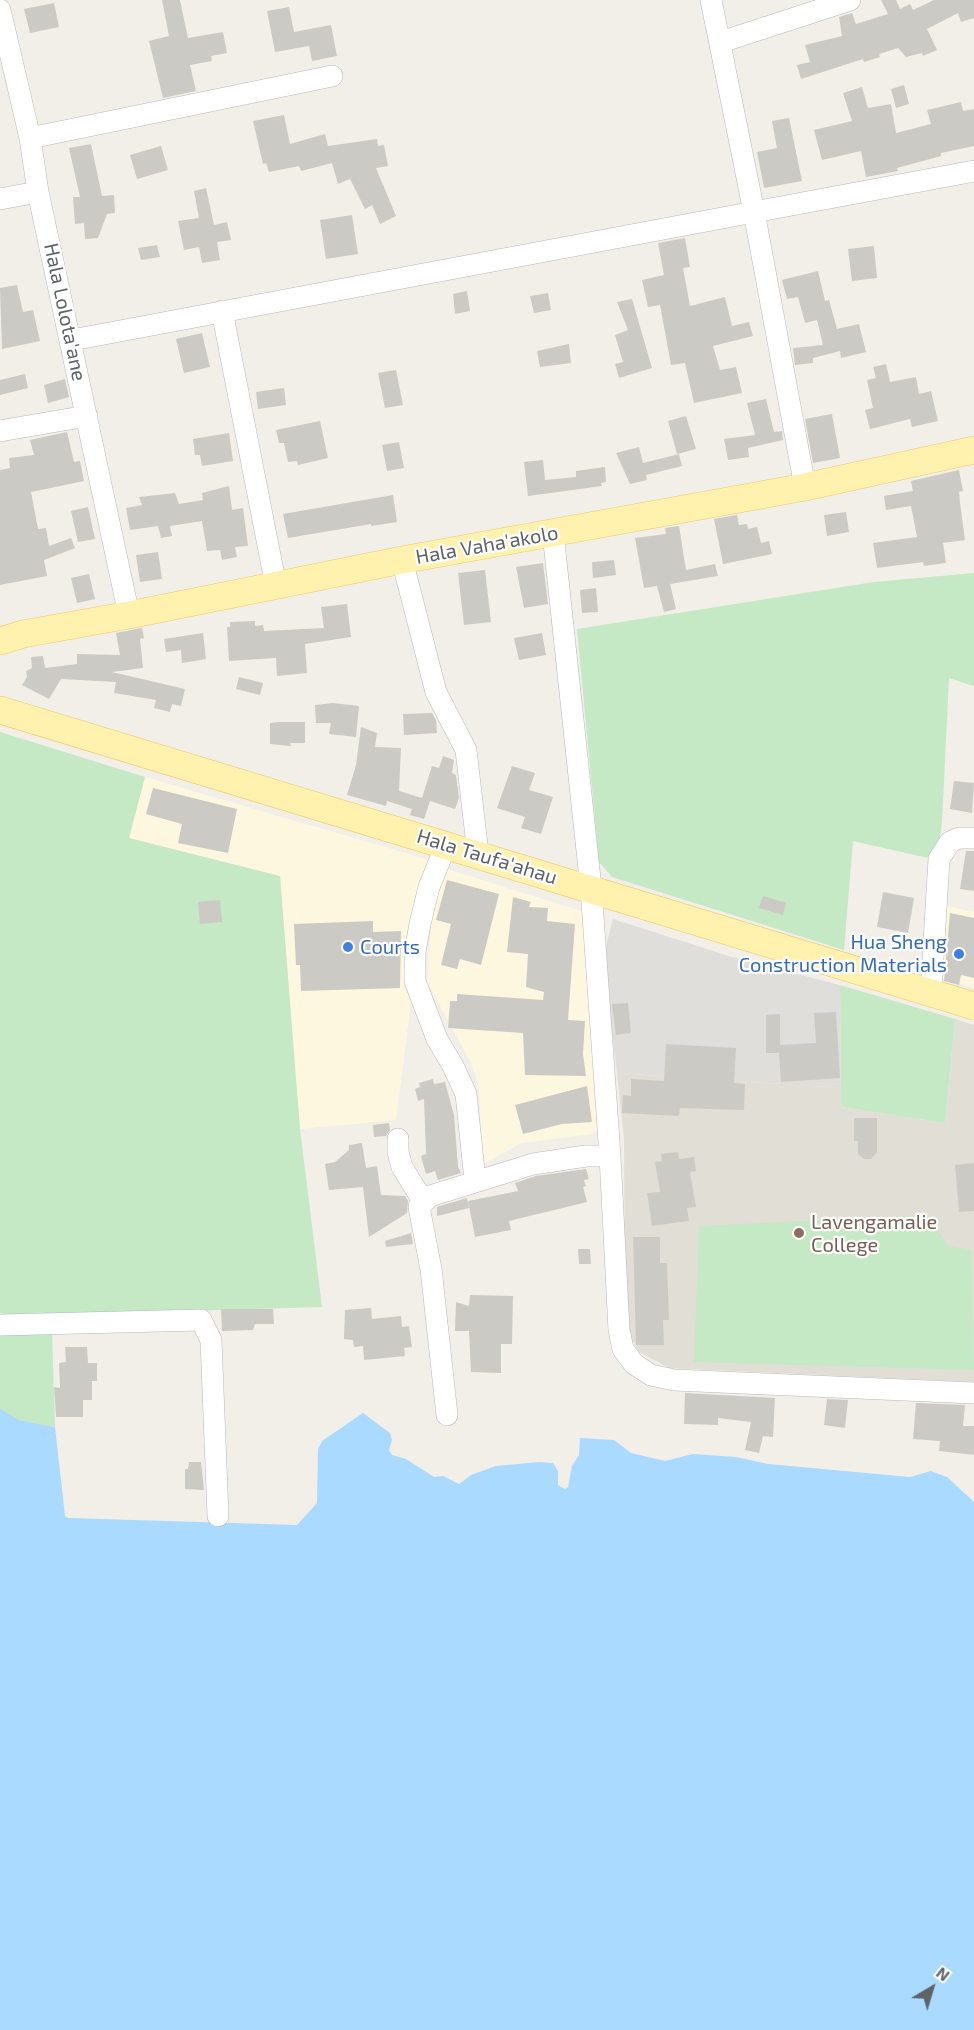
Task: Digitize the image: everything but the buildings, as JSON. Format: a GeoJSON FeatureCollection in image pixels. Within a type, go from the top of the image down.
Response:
{"type":"FeatureCollection","features":[{"type":"Feature","properties":{"kind":"main road","name":"Hala Vaha'akolo"},"geometry":{"type":"LineString","coordinates":[[0,640],[402,560],[805,487],[974,450]]}},
{"type":"Feature","properties":{"kind":"main road","name":"Hala Taufa'ahau"},"geometry":{"type":"LineString","coordinates":[[0,710],[974,1006]]}},
{"type":"Feature","properties":{"kind":"street"},"geometry":{"type":"LineString","coordinates":[[711,0],[754,212],[805,487]]}},
{"type":"Feature","properties":{"kind":"street"},"geometry":{"type":"LineString","coordinates":[[721,42],[850,0]]}},
{"type":"Feature","properties":{"kind":"street","name":"Hala Lolota'ane"},"geometry":{"type":"LineString","coordinates":[[0,10],[30,138],[38,192],[72,340],[129,615]]}},
{"type":"Feature","properties":{"kind":"street"},"geometry":{"type":"LineString","coordinates":[[30,138],[332,76]]}},
{"type":"Feature","properties":{"kind":"street"},"geometry":{"type":"LineString","coordinates":[[72,340],[974,171]]}},
{"type":"Feature","properties":{"kind":"street"},"geometry":{"type":"LineString","coordinates":[[0,199],[38,192]]}},
{"type":"Feature","properties":{"kind":"street"},"geometry":{"type":"LineString","coordinates":[[222,311],[276,586]]}},
{"type":"Feature","properties":{"kind":"street"},"geometry":{"type":"LineString","coordinates":[[0,431],[87,416]]}},
{"type":"Feature","properties":{"kind":"street"},"geometry":{"type":"LineString","coordinates":[[553,533],[591,888],[610,1156],[619,1330],[623,1349],[634,1364],[651,1375],[674,1380],[974,1393]]}},
{"type":"Feature","properties":{"kind":"street"},"geometry":{"type":"LineString","coordinates":[[402,560],[436,692],[466,750],[478,854]]}},
{"type":"Feature","properties":{"kind":"street"},"geometry":{"type":"LineString","coordinates":[[931,992],[939,859],[950,842],[959,838],[974,838]]}},
{"type":"Feature","properties":{"kind":"street"},"geometry":{"type":"LineString","coordinates":[[446,845],[429,887],[420,924],[415,952],[415,981],[437,1040],[466,1094],[476,1180]]}},
{"type":"Feature","properties":{"kind":"street"},"geometry":{"type":"LineString","coordinates":[[398,1139],[398,1152],[402,1167],[423,1201]]}},
{"type":"Feature","properties":{"kind":"street"},"geometry":{"type":"LineString","coordinates":[[447,1415],[431,1269],[419,1207],[423,1201],[476,1180],[497,1176],[533,1164],[586,1156],[610,1156]]}},
{"type":"Feature","properties":{"kind":"street"},"geometry":{"type":"LineString","coordinates":[[0,1324],[201,1320],[211,1340],[218,1516]]}},
{"type":"Feature","properties":{"kind":"shaded area"},"geometry":{"type":"Polygon","coordinates":[[[145,777],[429,860],[396,1120],[300,1129],[280,876],[129,838],[145,777]]]}},
{"type":"Feature","properties":{"kind":"shaded area"},"geometry":{"type":"Polygon","coordinates":[[[444,868],[587,913],[605,1123],[592,1134],[521,1143],[482,1165],[479,1087],[470,1061],[427,982],[432,913],[444,868]]]}},
{"type":"Feature","properties":{"kind":"shaded area","name":"Hua Sheng Construction Materials"},"geometry":{"type":"Polygon","coordinates":[[[947,906],[974,912],[974,988],[939,977],[947,906]]]}},
{"type":"Feature","properties":{"kind":"shaded area"},"geometry":{"type":"Polygon","coordinates":[[[613,919],[735,958],[840,985],[841,1088],[617,1073],[609,1006],[606,946],[613,919]]]}},
{"type":"Feature","properties":{"kind":"shaded area","name":"Lavengamalie College"},"geometry":{"type":"Polygon","coordinates":[[[955,1019],[974,1025],[974,1382],[669,1368],[639,1352],[625,1327],[624,1139],[617,1073],[841,1088],[841,1107],[945,1123],[955,1019]]]}},
{"type":"Feature","properties":{"kind":"green space"},"geometry":{"type":"Polygon","coordinates":[[[974,573],[974,686],[949,678],[942,822],[937,860],[853,841],[844,950],[612,877],[599,862],[577,629],[874,582],[974,573]]]}},
{"type":"Feature","properties":{"kind":"green space"},"geometry":{"type":"Polygon","coordinates":[[[0,732],[145,777],[129,838],[280,876],[300,1129],[322,1307],[12,1316],[0,1313],[0,732]]]}},
{"type":"Feature","properties":{"kind":"green space"},"geometry":{"type":"Polygon","coordinates":[[[840,985],[955,1019],[945,1123],[841,1107],[840,985]]]}},
{"type":"Feature","properties":{"kind":"green space"},"geometry":{"type":"Polygon","coordinates":[[[928,1215],[948,1246],[971,1250],[974,1370],[694,1362],[699,1226],[928,1215]]]}},
{"type":"Feature","properties":{"kind":"green space"},"geometry":{"type":"Polygon","coordinates":[[[52,1331],[55,1427],[19,1420],[0,1451],[0,1336],[52,1331]]]}},
{"type":"Feature","properties":{"kind":"water"},"geometry":{"type":"Polygon","coordinates":[[[0,1409],[19,1420],[55,1427],[65,1516],[68,1518],[297,1525],[317,1503],[318,1449],[322,1441],[363,1413],[390,1433],[392,1440],[389,1450],[392,1455],[406,1459],[434,1477],[443,1476],[459,1484],[471,1475],[496,1466],[539,1462],[553,1463],[558,1471],[558,1485],[565,1489],[568,1487],[572,1466],[579,1455],[580,1438],[614,1440],[631,1453],[665,1461],[693,1454],[736,1457],[768,1464],[910,1477],[931,1471],[947,1477],[974,1502],[974,2030],[0,2030],[0,1409]]]}},
{"type":"Feature","properties":{"kind":"place","name":"Courts"},"geometry":{"type":"Point","coordinates":[348,947]}},
{"type":"Feature","properties":{"kind":"place","name":"Hua Sheng Construction Materials"},"geometry":{"type":"Point","coordinates":[959,954]}},
{"type":"Feature","properties":{"kind":"place","name":"Lavengamalie College"},"geometry":{"type":"Point","coordinates":[799,1233]}}]}
